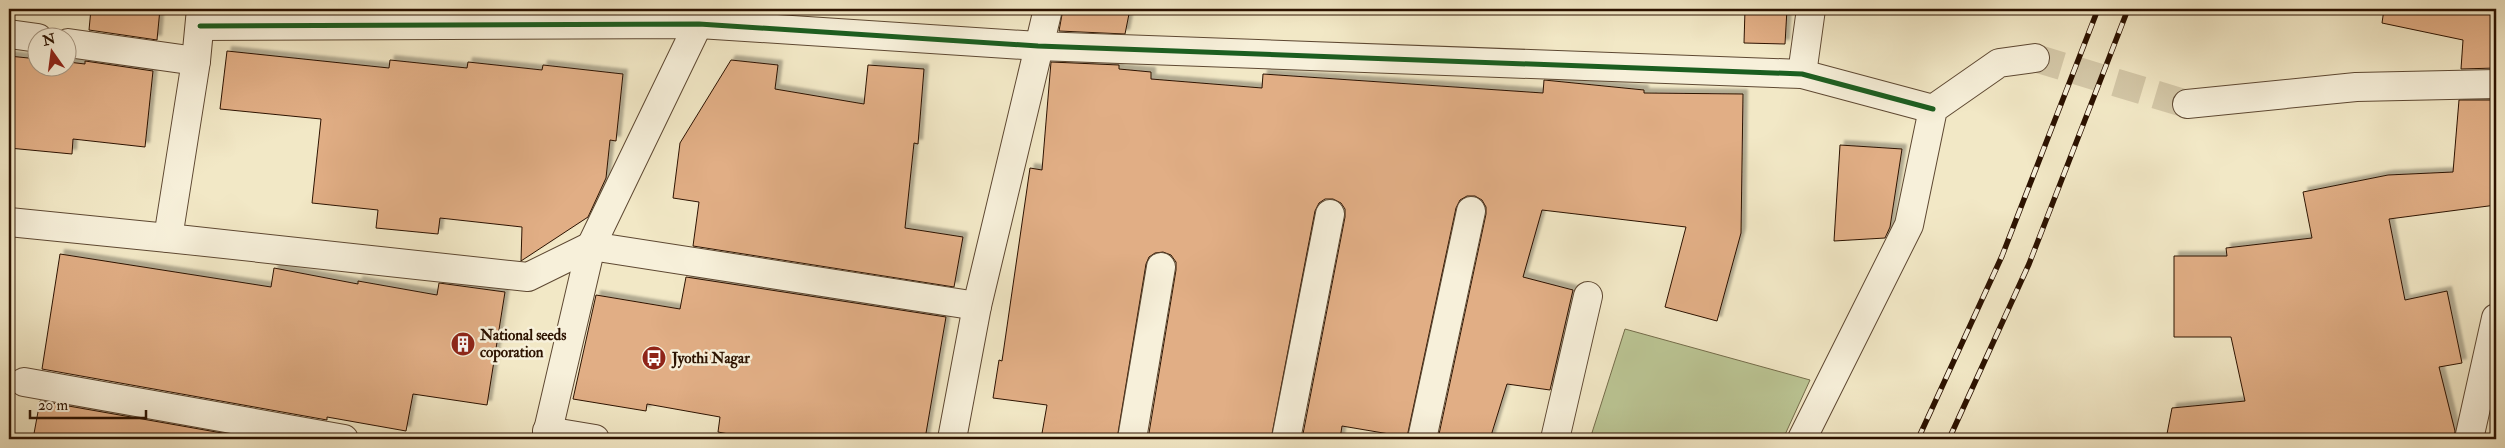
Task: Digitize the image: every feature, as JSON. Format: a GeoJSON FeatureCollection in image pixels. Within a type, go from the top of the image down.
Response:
{"type":"FeatureCollection","features":[{"type":"Feature","properties":{"kind":"street"},"geometry":{"type":"LineString","coordinates":[[952,439],[977,306],[1048,9]]}},
{"type":"Feature","properties":{"kind":"street"},"geometry":{"type":"LineString","coordinates":[[1802,74],[1811,9]]}},
{"type":"Feature","properties":{"kind":"street"},"geometry":{"type":"LineString","coordinates":[[595,439],[547,435],[591,246],[702,16]]}},
{"type":"Feature","properties":{"kind":"street"},"geometry":{"type":"LineString","coordinates":[[168,238],[196,61],[200,17],[702,16],[1038,46],[1802,74],[1933,109]]}},
{"type":"Feature","properties":{"kind":"street"},"geometry":{"type":"LineString","coordinates":[[9,34],[28,37]]}},
{"type":"Feature","properties":{"kind":"street"},"geometry":{"type":"LineString","coordinates":[[78,43],[196,61]]}},
{"type":"Feature","properties":{"kind":"street"},"geometry":{"type":"LineString","coordinates":[[1802,439],[1909,225],[1933,109],[1999,63],[2035,58]]}},
{"type":"Feature","properties":{"kind":"street"},"geometry":{"type":"LineString","coordinates":[[2188,104],[2356,87],[2496,84]]}},
{"type":"Feature","properties":{"kind":"street"},"geometry":{"type":"LineString","coordinates":[[1422,439],[1471,211]]}},
{"type":"Feature","properties":{"kind":"street"},"geometry":{"type":"LineString","coordinates":[[1286,439],[1330,214]]}},
{"type":"Feature","properties":{"kind":"street"},"geometry":{"type":"LineString","coordinates":[[9,222],[528,277],[591,246],[977,306]]}},
{"type":"Feature","properties":{"kind":"street"},"geometry":{"type":"LineString","coordinates":[[1132,439],[1161,267]]}},
{"type":"Feature","properties":{"kind":"street"},"geometry":{"type":"LineString","coordinates":[[1555,439],[1588,296]]}},
{"type":"Feature","properties":{"kind":"street"},"geometry":{"type":"LineString","coordinates":[[2469,439],[2496,318]]}},
{"type":"Feature","properties":{"kind":"street"},"geometry":{"type":"LineString","coordinates":[[24,382],[344,439]]}},
{"type":"Feature","properties":{"kind":"green space"},"geometry":{"type":"Polygon","coordinates":[[[1625,329],[1810,380],[1783,439],[1590,439],[1625,329]]]}},
{"type":"Feature","properties":{"kind":"building"},"geometry":{"type":"Polygon","coordinates":[[[91,9],[160,9],[157,40],[89,30],[91,9]]]}},
{"type":"Feature","properties":{"kind":"building"},"geometry":{"type":"Polygon","coordinates":[[[1063,9],[1130,9],[1125,34],[1059,31],[1063,9]]]}},
{"type":"Feature","properties":{"kind":"building"},"geometry":{"type":"Polygon","coordinates":[[[1745,9],[1787,9],[1785,44],[1744,43],[1745,9]]]}},
{"type":"Feature","properties":{"kind":"building"},"geometry":{"type":"Polygon","coordinates":[[[2384,9],[2496,9],[2496,68],[2461,69],[2463,40],[2382,23],[2384,9]]]}},
{"type":"Feature","properties":{"kind":"building"},"geometry":{"type":"Polygon","coordinates":[[[227,51],[389,68],[390,60],[467,68],[468,62],[542,70],[543,65],[623,74],[616,141],[610,140],[606,178],[588,217],[521,261],[522,227],[440,218],[438,234],[376,228],[378,210],[312,203],[321,119],[220,109],[227,51]]]}},
{"type":"Feature","properties":{"kind":"building"},"geometry":{"type":"Polygon","coordinates":[[[9,56],[28,58],[28,78],[78,78],[78,63],[85,64],[85,61],[153,71],[145,147],[73,139],[72,154],[9,148],[9,56]]]}},
{"type":"Feature","properties":{"kind":"building"},"geometry":{"type":"Polygon","coordinates":[[[731,60],[778,65],[775,89],[864,104],[868,65],[924,69],[918,144],[914,143],[905,228],[963,237],[954,287],[693,246],[699,202],[673,198],[680,143],[731,60]]]}},
{"type":"Feature","properties":{"kind":"building"},"geometry":{"type":"Polygon","coordinates":[[[1051,62],[1119,65],[1119,69],[1151,72],[1151,79],[1262,88],[1263,74],[1543,93],[1544,80],[1644,90],[1644,93],[1743,94],[1741,233],[1717,321],[1665,307],[1686,227],[1542,210],[1523,277],[1573,290],[1550,390],[1507,384],[1490,439],[1438,439],[1486,214],[1486,207],[1482,200],[1475,196],[1467,196],[1460,200],[1456,208],[1407,437],[1342,426],[1340,439],[1302,439],[1345,217],[1345,209],[1341,203],[1333,199],[1325,199],[1319,203],[1315,211],[1271,439],[1148,439],[1176,270],[1176,262],[1171,255],[1163,252],[1155,253],[1149,257],[1146,264],[1117,439],[1041,439],[1047,405],[993,398],[999,360],[1002,361],[1030,168],[1042,170],[1051,62]]]}},
{"type":"Feature","properties":{"kind":"building"},"geometry":{"type":"Polygon","coordinates":[[[2459,100],[2496,100],[2496,205],[2389,219],[2405,300],[2447,291],[2462,363],[2439,367],[2455,431],[2454,439],[2166,439],[2172,408],[2245,401],[2231,337],[2174,337],[2174,256],[2227,256],[2226,248],[2312,238],[2303,192],[2388,175],[2453,172],[2459,100]]]}},
{"type":"Feature","properties":{"kind":"building"},"geometry":{"type":"Polygon","coordinates":[[[1840,145],[1902,149],[1890,227],[1885,238],[1834,241],[1840,145]]]}},
{"type":"Feature","properties":{"kind":"building"},"geometry":{"type":"Polygon","coordinates":[[[60,254],[271,287],[274,268],[358,284],[358,281],[437,295],[439,283],[505,292],[487,405],[413,394],[406,431],[327,417],[327,420],[42,369],[60,254]]]}},
{"type":"Feature","properties":{"kind":"building"},"geometry":{"type":"Polygon","coordinates":[[[686,277],[946,317],[925,439],[755,439],[718,432],[720,417],[647,404],[646,411],[573,399],[596,295],[680,309],[686,277]]]}},
{"type":"Feature","properties":{"kind":"building"},"geometry":{"type":"Polygon","coordinates":[[[40,401],[256,439],[33,439],[40,401]]]}},
{"type":"Feature","properties":{"kind":"tunnel"},"geometry":{"type":"LineString","coordinates":[[2035,58],[2187,104]]}},
{"type":"Feature","properties":{"kind":"railway"},"geometry":{"type":"LineString","coordinates":[[1918,439],[2002,256],[2098,9]]}},
{"type":"Feature","properties":{"kind":"railway"},"geometry":{"type":"LineString","coordinates":[[1949,439],[2029,264],[2128,9]]}},
{"type":"Feature","properties":{"kind":"cycle path"},"geometry":{"type":"LineString","coordinates":[[200,26],[699,24],[1038,46],[1802,74],[1933,109]]}},
{"type":"Feature","properties":{"kind":"place","name":"National seeds coporation"},"geometry":{"type":"Point","coordinates":[463,344]}},
{"type":"Feature","properties":{"kind":"place","name":"Jyothi Nagar"},"geometry":{"type":"Point","coordinates":[654,358]}}]}
